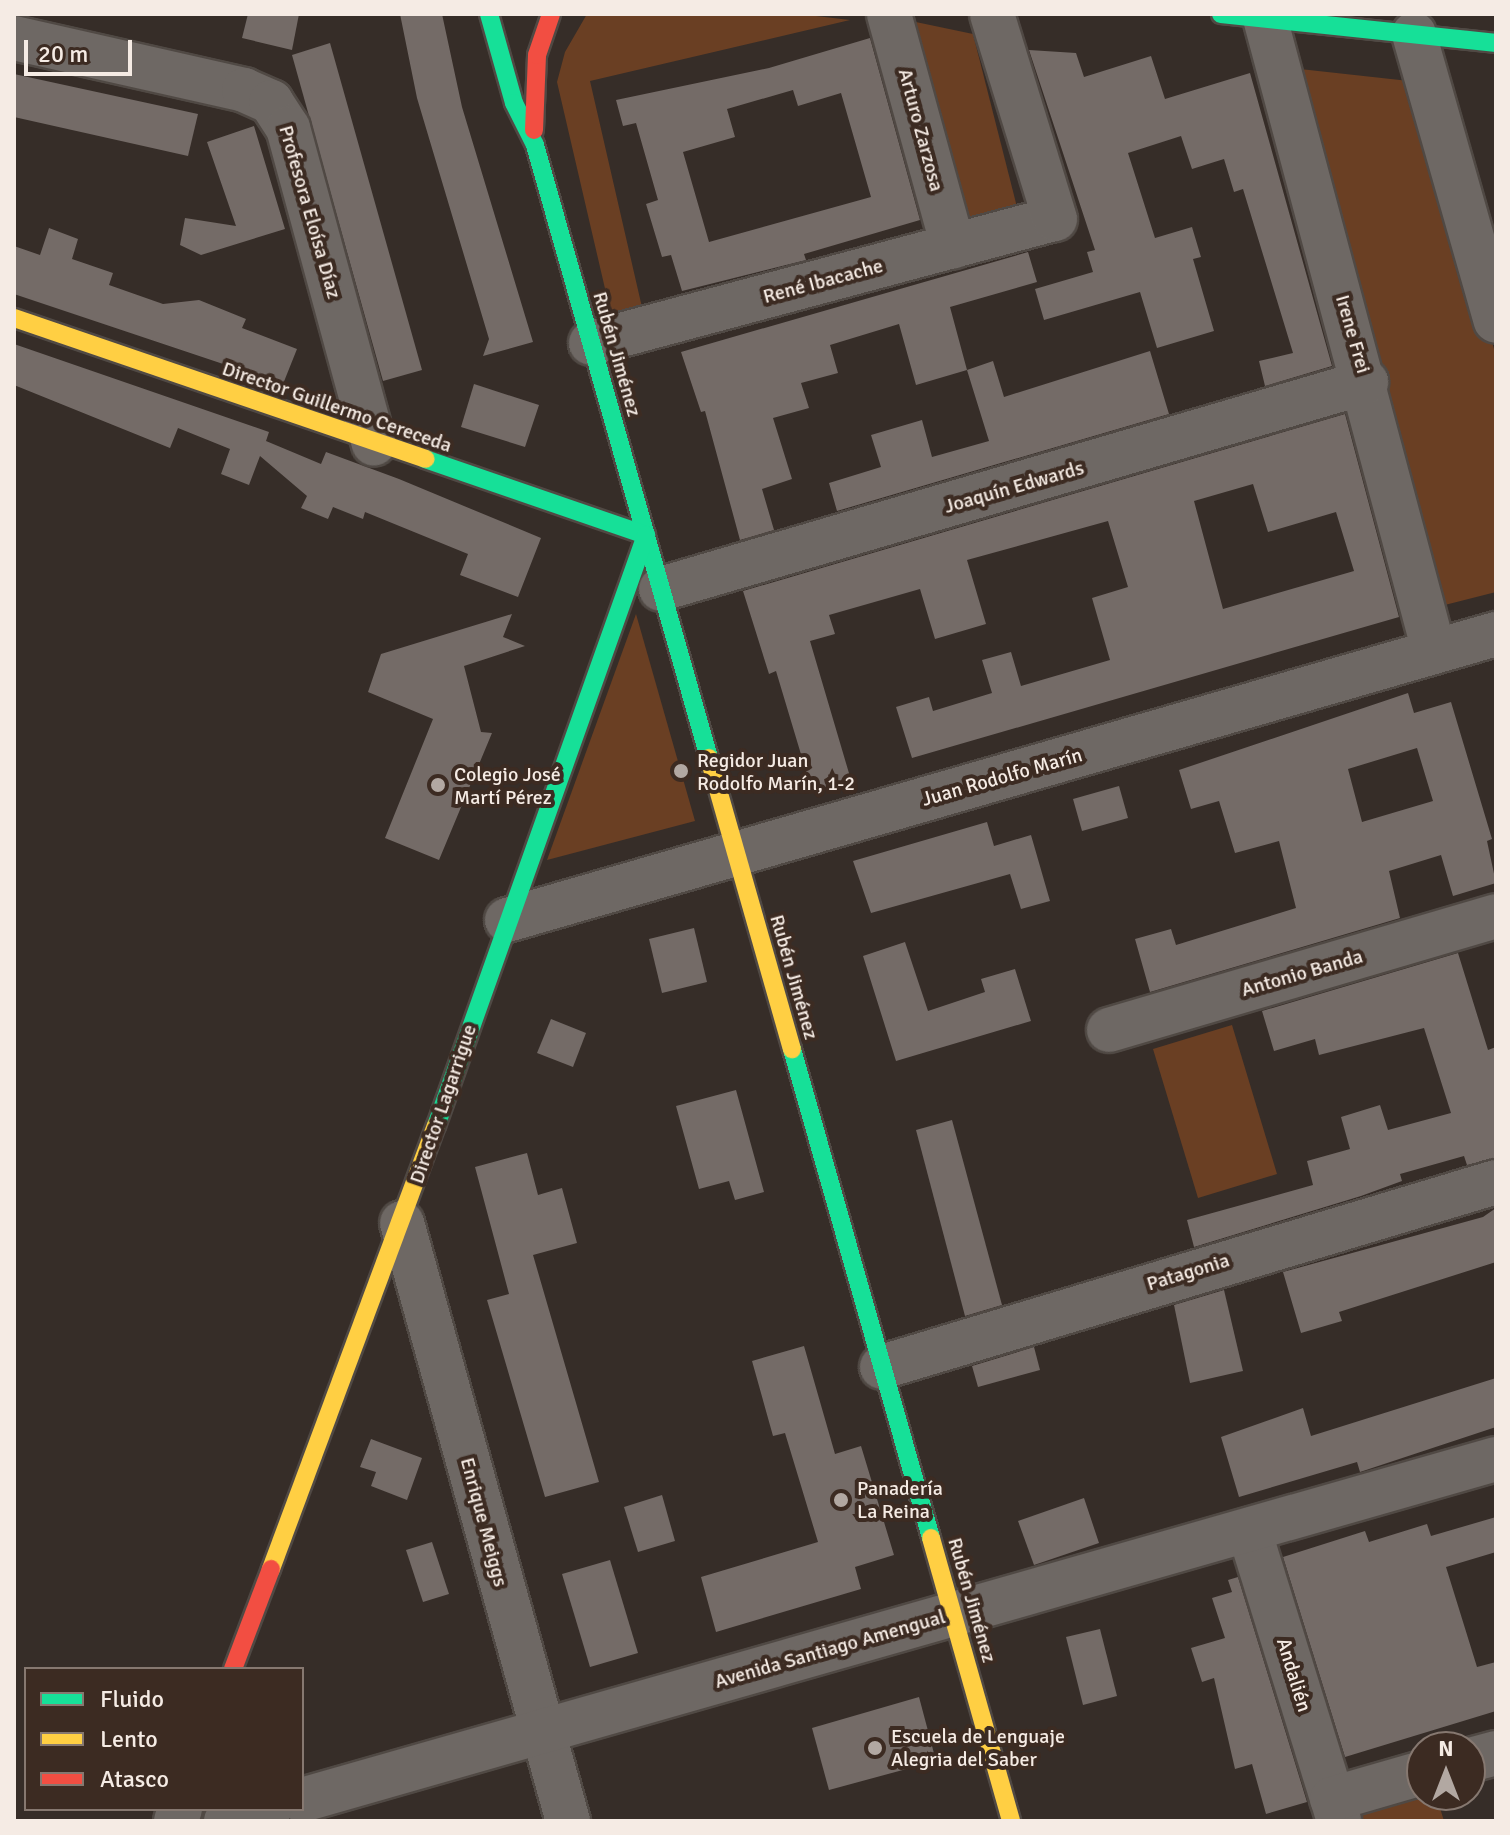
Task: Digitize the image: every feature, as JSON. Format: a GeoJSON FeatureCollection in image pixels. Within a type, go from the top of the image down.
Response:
{"type":"FeatureCollection","features":[{"type":"Feature","properties":{"kind":"street","name":"Rubén Jiménez"},"geometry":{"type":"LineString","coordinates":[[489,14],[514,103],[535,145],[1011,1821]]}},
{"type":"Feature","properties":{"kind":"street","name":"Rubén Jiménez"},"geometry":{"type":"LineString","coordinates":[[535,145],[537,55],[551,14]]}},
{"type":"Feature","properties":{"kind":"street","name":"Arturo Zarzosa"},"geometry":{"type":"LineString","coordinates":[[889,14],[953,246]]}},
{"type":"Feature","properties":{"kind":"street","name":"René Ibacache"},"geometry":{"type":"LineString","coordinates":[[591,343],[1055,219],[992,14]]}},
{"type":"Feature","properties":{"kind":"street"},"geometry":{"type":"LineString","coordinates":[[1221,14],[1496,43]]}},
{"type":"Feature","properties":{"kind":"street","name":"Irene Frei"},"geometry":{"type":"LineString","coordinates":[[1265,18],[1366,382],[1434,651]]}},
{"type":"Feature","properties":{"kind":"street"},"geometry":{"type":"LineString","coordinates":[[1414,34],[1496,321]]}},
{"type":"Feature","properties":{"kind":"street","name":"Profesora Eloísa Díaz"},"geometry":{"type":"LineString","coordinates":[[14,38],[244,90],[271,102],[288,128],[374,444]]}},
{"type":"Feature","properties":{"kind":"street","name":"Director Guillermo Cereceda"},"geometry":{"type":"LineString","coordinates":[[14,318],[646,535]]}},
{"type":"Feature","properties":{"kind":"street","name":"Joaquín Edwards"},"geometry":{"type":"LineString","coordinates":[[661,589],[1366,382]]}},
{"type":"Feature","properties":{"kind":"street","name":"Director Lagarrigue"},"geometry":{"type":"LineString","coordinates":[[234,1667],[402,1223],[646,535]]}},
{"type":"Feature","properties":{"kind":"street","name":"Juan Rodolfo Marín"},"geometry":{"type":"LineString","coordinates":[[507,920],[1496,634]]}},
{"type":"Feature","properties":{"kind":"street","name":"Antonio Banda"},"geometry":{"type":"LineString","coordinates":[[1109,1030],[1496,916]]}},
{"type":"Feature","properties":{"kind":"street","name":"Patagonia"},"geometry":{"type":"LineString","coordinates":[[882,1367],[1496,1182]]}},
{"type":"Feature","properties":{"kind":"street","name":"Enrique Meiggs"},"geometry":{"type":"LineString","coordinates":[[402,1223],[568,1821]]}},
{"type":"Feature","properties":{"kind":"street","name":"Avenida Santiago Amengual"},"geometry":{"type":"LineString","coordinates":[[304,1799],[1496,1459]]}},
{"type":"Feature","properties":{"kind":"street","name":"Andalién"},"geometry":{"type":"LineString","coordinates":[[1249,1530],[1335,1810]]}},
{"type":"Feature","properties":{"kind":"street"},"geometry":{"type":"LineString","coordinates":[[1335,1810],[1406,1780]]}},
{"type":"Feature","properties":{"kind":"street"},"geometry":{"type":"LineString","coordinates":[[226,1821],[262,1811]]}},
{"type":"Feature","properties":{"kind":"shaded area"},"geometry":{"type":"Polygon","coordinates":[[[587,14],[799,14],[850,20],[590,81],[644,316],[613,323],[557,82],[565,52],[587,14]]]}},
{"type":"Feature","properties":{"kind":"shaded area"},"geometry":{"type":"Polygon","coordinates":[[[911,21],[973,34],[1019,215],[970,228],[911,21]]]}},
{"type":"Feature","properties":{"kind":"shaded area"},"geometry":{"type":"Polygon","coordinates":[[[1300,69],[1418,82],[1496,356],[1496,592],[1429,609],[1373,394],[1387,381],[1300,69]]]}},
{"type":"Feature","properties":{"kind":"shaded area"},"geometry":{"type":"Polygon","coordinates":[[[636,614],[695,821],[547,860],[636,614]]]}},
{"type":"Feature","properties":{"kind":"shaded area"},"geometry":{"type":"Polygon","coordinates":[[[1232,1025],[1277,1174],[1198,1198],[1153,1049],[1232,1025]]]}},
{"type":"Feature","properties":{"kind":"shaded area"},"geometry":{"type":"Polygon","coordinates":[[[1406,1787],[1406,1811],[1441,1811],[1444,1821],[1336,1821],[1406,1787]]]}},
{"type":"Feature","properties":{"kind":"building"},"geometry":{"type":"Polygon","coordinates":[[[248,14],[299,14],[292,50],[242,38],[248,14]]]}},
{"type":"Feature","properties":{"kind":"building"},"geometry":{"type":"Polygon","coordinates":[[[400,14],[442,14],[462,107],[533,342],[483,356],[489,339],[417,98],[400,14]]]}},
{"type":"Feature","properties":{"kind":"building"},"geometry":{"type":"Polygon","coordinates":[[[870,38],[920,220],[804,254],[806,260],[682,291],[671,255],[662,257],[646,204],[658,200],[636,123],[623,126],[616,100],[769,68],[870,38]],[[793,90],[727,109],[735,137],[683,152],[709,242],[871,197],[841,93],[798,106],[793,90]]]}},
{"type":"Feature","properties":{"kind":"building"},"geometry":{"type":"Polygon","coordinates":[[[330,43],[422,370],[383,381],[292,55],[330,43]]]}},
{"type":"Feature","properties":{"kind":"building"},"geometry":{"type":"Polygon","coordinates":[[[1029,50],[1076,53],[1084,77],[1151,56],[1165,99],[1250,73],[1332,366],[1265,386],[1259,361],[1293,353],[1243,189],[1234,192],[1224,159],[1192,169],[1181,136],[1128,153],[1155,238],[1192,227],[1201,257],[1193,259],[1214,331],[1157,348],[1140,292],[1044,320],[1035,289],[1093,272],[1087,252],[1095,250],[1029,50]]]}},
{"type":"Feature","properties":{"kind":"building"},"geometry":{"type":"Polygon","coordinates":[[[14,74],[198,114],[188,156],[14,117],[14,74]]]}},
{"type":"Feature","properties":{"kind":"building"},"geometry":{"type":"Polygon","coordinates":[[[254,126],[285,229],[201,255],[180,245],[185,218],[236,226],[207,142],[254,126]]]}},
{"type":"Feature","properties":{"kind":"building"},"geometry":{"type":"Polygon","coordinates":[[[49,228],[78,239],[72,259],[113,273],[109,285],[163,304],[199,300],[246,319],[242,328],[297,349],[283,384],[14,294],[14,246],[40,255],[49,228]]]}},
{"type":"Feature","properties":{"kind":"building"},"geometry":{"type":"Polygon","coordinates":[[[1028,252],[1037,282],[950,307],[967,370],[916,385],[899,324],[830,345],[838,373],[801,383],[809,408],[773,418],[792,479],[762,489],[774,530],[740,540],[705,411],[701,412],[681,352],[1028,252]]]}},
{"type":"Feature","properties":{"kind":"building"},"geometry":{"type":"Polygon","coordinates":[[[14,344],[269,432],[266,441],[321,464],[326,452],[541,538],[518,597],[460,575],[468,554],[365,512],[363,519],[333,507],[328,519],[301,508],[307,496],[260,456],[249,485],[221,474],[230,449],[178,428],[170,448],[14,385],[14,344]]]}},
{"type":"Feature","properties":{"kind":"building"},"geometry":{"type":"Polygon","coordinates":[[[1150,351],[1169,414],[837,511],[829,483],[881,467],[871,435],[922,420],[932,457],[989,441],[967,370],[993,361],[1004,397],[1150,351]]]}},
{"type":"Feature","properties":{"kind":"building"},"geometry":{"type":"Polygon","coordinates":[[[474,384],[539,405],[525,447],[461,427],[474,384]]]}},
{"type":"Feature","properties":{"kind":"building"},"geometry":{"type":"Polygon","coordinates":[[[1345,414],[1399,617],[912,758],[896,707],[929,697],[933,711],[992,693],[982,660],[1011,652],[1021,686],[1110,660],[1092,598],[1128,587],[1108,521],[967,560],[986,624],[935,639],[920,589],[829,615],[835,634],[810,641],[851,780],[812,791],[776,671],[769,674],[743,591],[1345,414]],[[1253,484],[1194,501],[1223,609],[1354,571],[1336,512],[1268,532],[1253,484]]]}},
{"type":"Feature","properties":{"kind":"building"},"geometry":{"type":"Polygon","coordinates":[[[512,614],[503,637],[525,646],[464,666],[481,732],[492,733],[439,860],[385,838],[433,719],[368,692],[381,654],[512,614]]]}},
{"type":"Feature","properties":{"kind":"building"},"geometry":{"type":"Polygon","coordinates":[[[1408,693],[1414,713],[1451,702],[1492,839],[1487,841],[1496,883],[1453,896],[1441,855],[1389,871],[1400,918],[1150,992],[1135,939],[1171,929],[1176,945],[1296,908],[1279,841],[1235,853],[1219,801],[1191,809],[1179,770],[1408,693]],[[1417,748],[1348,769],[1362,822],[1433,801],[1417,748]]]}},
{"type":"Feature","properties":{"kind":"building"},"geometry":{"type":"Polygon","coordinates":[[[1119,786],[1128,818],[1082,831],[1073,799],[1119,786]]]}},
{"type":"Feature","properties":{"kind":"building"},"geometry":{"type":"Polygon","coordinates":[[[987,822],[994,846],[1031,835],[1050,901],[1021,909],[1010,874],[871,913],[853,861],[987,822]]]}},
{"type":"Feature","properties":{"kind":"building"},"geometry":{"type":"Polygon","coordinates":[[[694,928],[707,982],[662,993],[649,939],[694,928]]]}},
{"type":"Feature","properties":{"kind":"building"},"geometry":{"type":"Polygon","coordinates":[[[905,942],[928,1011],[985,992],[981,979],[1015,969],[1031,1021],[896,1061],[863,956],[905,942]]]}},
{"type":"Feature","properties":{"kind":"building"},"geometry":{"type":"Polygon","coordinates":[[[1458,953],[1488,1050],[1496,1047],[1496,1158],[1467,1165],[1464,1156],[1400,1174],[1402,1181],[1361,1196],[1194,1247],[1187,1220],[1313,1185],[1307,1161],[1350,1149],[1341,1117],[1380,1105],[1388,1130],[1451,1113],[1424,1028],[1319,1055],[1315,1039],[1274,1051],[1262,1011],[1458,953]]]}},
{"type":"Feature","properties":{"kind":"building"},"geometry":{"type":"Polygon","coordinates":[[[551,1019],[586,1033],[573,1067],[537,1053],[551,1019]]]}},
{"type":"Feature","properties":{"kind":"building"},"geometry":{"type":"Polygon","coordinates":[[[736,1090],[764,1192],[735,1200],[729,1181],[699,1189],[676,1106],[736,1090]]]}},
{"type":"Feature","properties":{"kind":"building"},"geometry":{"type":"Polygon","coordinates":[[[952,1120],[1002,1305],[965,1316],[916,1130],[952,1120]]]}},
{"type":"Feature","properties":{"kind":"building"},"geometry":{"type":"Polygon","coordinates":[[[527,1153],[538,1195],[562,1188],[577,1243],[533,1255],[599,1482],[545,1497],[487,1300],[509,1294],[475,1167],[527,1153]]]}},
{"type":"Feature","properties":{"kind":"building"},"geometry":{"type":"Polygon","coordinates":[[[1496,1208],[1496,1262],[1339,1312],[1342,1321],[1301,1333],[1283,1272],[1483,1217],[1496,1208]]]}},
{"type":"Feature","properties":{"kind":"building"},"geometry":{"type":"Polygon","coordinates":[[[1224,1290],[1243,1371],[1190,1383],[1174,1305],[1224,1290]]]}},
{"type":"Feature","properties":{"kind":"building"},"geometry":{"type":"Polygon","coordinates":[[[804,1346],[835,1454],[861,1446],[894,1555],[855,1567],[861,1589],[716,1632],[701,1577],[818,1542],[785,1433],[773,1436],[752,1361],[804,1346]]]}},
{"type":"Feature","properties":{"kind":"building"},"geometry":{"type":"Polygon","coordinates":[[[1034,1347],[1040,1370],[978,1387],[972,1366],[1034,1347]]]}},
{"type":"Feature","properties":{"kind":"building"},"geometry":{"type":"Polygon","coordinates":[[[1496,1378],[1496,1427],[1360,1472],[1357,1462],[1239,1497],[1221,1437],[1303,1408],[1311,1436],[1496,1378]]]}},
{"type":"Feature","properties":{"kind":"building"},"geometry":{"type":"Polygon","coordinates":[[[371,1439],[422,1458],[407,1500],[371,1486],[376,1472],[360,1467],[371,1439]]]}},
{"type":"Feature","properties":{"kind":"building"},"geometry":{"type":"Polygon","coordinates":[[[662,1495],[675,1541],[638,1552],[624,1507],[662,1495]]]}},
{"type":"Feature","properties":{"kind":"building"},"geometry":{"type":"Polygon","coordinates":[[[1084,1498],[1099,1543],[1034,1565],[1018,1521],[1084,1498]]]}},
{"type":"Feature","properties":{"kind":"building"},"geometry":{"type":"Polygon","coordinates":[[[1496,1517],[1496,1552],[1446,1567],[1477,1667],[1496,1662],[1496,1711],[1430,1731],[1406,1731],[1406,1738],[1345,1757],[1283,1557],[1365,1531],[1369,1542],[1427,1524],[1431,1536],[1496,1517]]]}},
{"type":"Feature","properties":{"kind":"building"},"geometry":{"type":"Polygon","coordinates":[[[432,1542],[449,1594],[423,1602],[406,1550],[432,1542]]]}},
{"type":"Feature","properties":{"kind":"building"},"geometry":{"type":"Polygon","coordinates":[[[610,1560],[638,1653],[590,1667],[562,1574],[610,1560]]]}},
{"type":"Feature","properties":{"kind":"building"},"geometry":{"type":"Polygon","coordinates":[[[1238,1577],[1307,1802],[1266,1814],[1252,1764],[1235,1769],[1214,1678],[1202,1682],[1191,1648],[1225,1638],[1212,1598],[1232,1592],[1228,1580],[1238,1577]]]}},
{"type":"Feature","properties":{"kind":"building"},"geometry":{"type":"Polygon","coordinates":[[[1100,1629],[1117,1696],[1083,1705],[1066,1637],[1100,1629]]]}},
{"type":"Feature","properties":{"kind":"building","name":"Escuela de Lenguaje Alegria del Saber"},"geometry":{"type":"Polygon","coordinates":[[[919,1697],[936,1761],[829,1790],[812,1728],[919,1697]]]}},
{"type":"Feature","properties":{"kind":"traffic: fast"},"geometry":{"type":"LineString","coordinates":[[489,14],[514,103],[535,145],[709,758]]}},
{"type":"Feature","properties":{"kind":"traffic: fast"},"geometry":{"type":"LineString","coordinates":[[1221,14],[1496,43]]}},
{"type":"Feature","properties":{"kind":"traffic: fast"},"geometry":{"type":"LineString","coordinates":[[425,459],[646,535],[436,1126]]}},
{"type":"Feature","properties":{"kind":"traffic: fast"},"geometry":{"type":"LineString","coordinates":[[792,1049],[931,1538]]}},
{"type":"Feature","properties":{"kind":"traffic: slow"},"geometry":{"type":"LineString","coordinates":[[14,318],[425,459]]}},
{"type":"Feature","properties":{"kind":"traffic: slow"},"geometry":{"type":"LineString","coordinates":[[709,758],[792,1049]]}},
{"type":"Feature","properties":{"kind":"traffic: slow"},"geometry":{"type":"LineString","coordinates":[[271,1569],[436,1126]]}},
{"type":"Feature","properties":{"kind":"traffic: slow"},"geometry":{"type":"LineString","coordinates":[[931,1538],[1011,1821]]}},
{"type":"Feature","properties":{"kind":"traffic: jam"},"geometry":{"type":"LineString","coordinates":[[534,130],[537,55],[551,14]]}},
{"type":"Feature","properties":{"kind":"traffic: jam"},"geometry":{"type":"LineString","coordinates":[[234,1667],[271,1569]]}},
{"type":"Feature","properties":{"kind":"place","name":"Regidor Juan Rodolfo Marín, 1-2"},"geometry":{"type":"Point","coordinates":[681,771]}},
{"type":"Feature","properties":{"kind":"place","name":"Colegio José Martí Pérez"},"geometry":{"type":"Point","coordinates":[438,785]}},
{"type":"Feature","properties":{"kind":"place","name":"Panadería La Reina"},"geometry":{"type":"Point","coordinates":[841,1500]}},
{"type":"Feature","properties":{"kind":"place","name":"Escuela de Lenguaje Alegria del Saber"},"geometry":{"type":"Point","coordinates":[875,1748]}}]}
